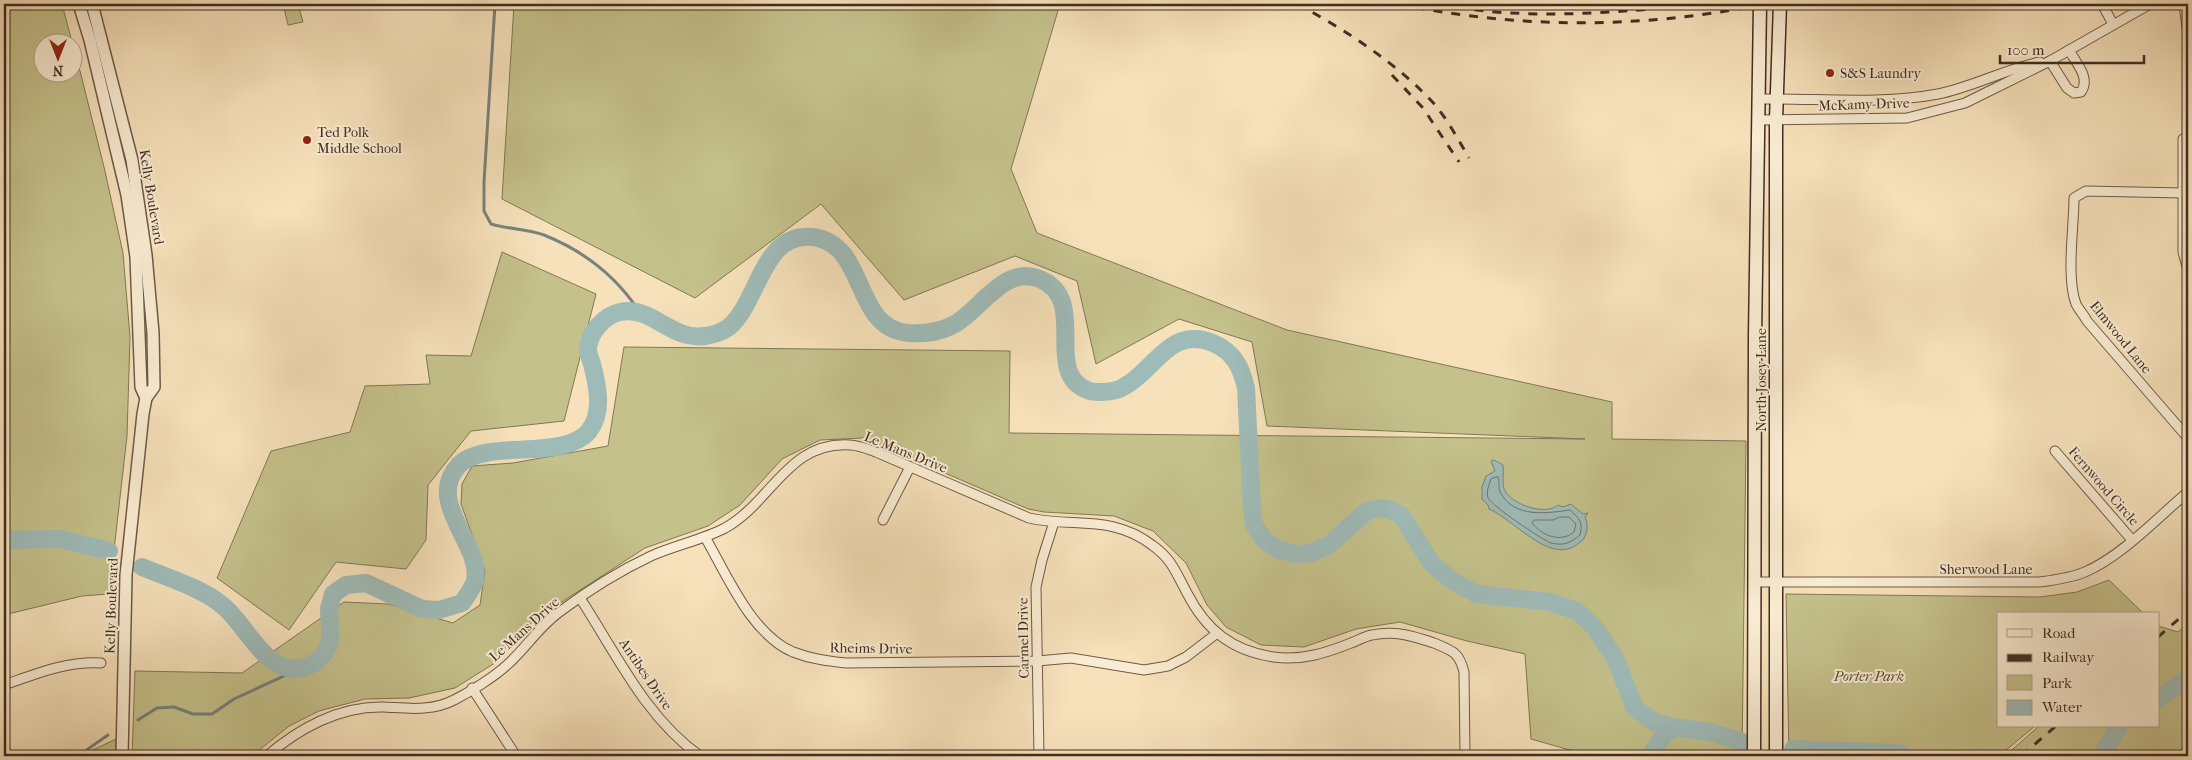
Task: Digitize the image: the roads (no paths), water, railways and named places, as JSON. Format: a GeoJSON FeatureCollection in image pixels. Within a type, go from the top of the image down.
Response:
{"type":"FeatureCollection","features":[{"type":"Feature","properties":{"kind":"main road","name":"North Josey Lane"},"geometry":{"type":"LineString","coordinates":[[1754,756],[1760,4]]}},
{"type":"Feature","properties":{"kind":"main road","name":"North Josey Lane"},"geometry":{"type":"LineString","coordinates":[[1776,756],[1776,120],[1780,4]]}},
{"type":"Feature","properties":{"kind":"street","name":"Kelly Boulevard"},"geometry":{"type":"LineString","coordinates":[[79,4],[110,96]]}},
{"type":"Feature","properties":{"kind":"street","name":"Kelly Boulevard"},"geometry":{"type":"LineString","coordinates":[[92,4],[110,96],[135,248],[141,388],[146,398],[126,575],[122,756]]}},
{"type":"Feature","properties":{"kind":"street"},"geometry":{"type":"LineString","coordinates":[[2102,4],[2114,24]]}},
{"type":"Feature","properties":{"kind":"street","name":"McKamy Drive"},"geometry":{"type":"LineString","coordinates":[[1758,120],[1907,118],[1937,112],[1970,101],[2050,61],[2150,4]]}},
{"type":"Feature","properties":{"kind":"street"},"geometry":{"type":"LineString","coordinates":[[2184,4],[2187,28]]}},
{"type":"Feature","properties":{"kind":"street"},"geometry":{"type":"LineString","coordinates":[[2050,61],[2067,88],[2074,93],[2081,92],[2086,86],[2086,79],[2069,50]]}},
{"type":"Feature","properties":{"kind":"street","name":"McKamy Drive"},"geometry":{"type":"LineString","coordinates":[[1758,99],[1879,100],[1910,98],[1939,93],[2019,66],[2050,61]]}},
{"type":"Feature","properties":{"kind":"street"},"geometry":{"type":"LineString","coordinates":[[2183,139],[2184,252],[2188,270]]}},
{"type":"Feature","properties":{"kind":"street","name":"Elmwood Lane"},"geometry":{"type":"LineString","coordinates":[[2183,193],[2086,191],[2074,198],[2072,261],[2076,304],[2188,438]]}},
{"type":"Feature","properties":{"kind":"street","name":"Le Mans Drive"},"geometry":{"type":"LineString","coordinates":[[267,756],[296,733],[311,724],[358,709],[382,707],[410,710],[434,707],[452,701],[506,666],[556,614],[580,598],[639,562],[705,538],[727,527],[752,508],[789,467],[805,454],[820,449],[851,445],[876,452],[1029,518],[1054,522],[1093,522],[1112,525],[1135,534],[1152,544],[1168,558],[1179,575],[1199,615],[1216,634],[1255,654],[1289,659],[1322,654],[1371,635],[1399,632],[1452,650],[1461,659],[1464,672],[1465,756]]}},
{"type":"Feature","properties":{"kind":"street","name":"Fernwood Circle"},"geometry":{"type":"LineString","coordinates":[[2055,451],[2132,540]]}},
{"type":"Feature","properties":{"kind":"street"},"geometry":{"type":"LineString","coordinates":[[883,520],[910,467]]}},
{"type":"Feature","properties":{"kind":"street","name":"Sherwood Lane"},"geometry":{"type":"LineString","coordinates":[[1755,582],[2040,582],[2085,572],[2109,558],[2188,492]]}},
{"type":"Feature","properties":{"kind":"street","name":"Carmel Drive"},"geometry":{"type":"LineString","coordinates":[[1039,756],[1036,587],[1054,522]]}},
{"type":"Feature","properties":{"kind":"street","name":"Rheims Drive"},"geometry":{"type":"LineString","coordinates":[[705,538],[755,621],[771,639],[792,651],[817,660],[846,663],[1037,661],[1071,658],[1144,670],[1168,666],[1186,657],[1216,634]]}},
{"type":"Feature","properties":{"kind":"street","name":"Antibes Drive"},"geometry":{"type":"LineString","coordinates":[[580,598],[643,699],[666,728],[683,744],[700,756]]}},
{"type":"Feature","properties":{"kind":"street"},"geometry":{"type":"LineString","coordinates":[[4,685],[55,667],[83,662],[101,663]]}},
{"type":"Feature","properties":{"kind":"street"},"geometry":{"type":"LineString","coordinates":[[472,688],[516,756]]}},
{"type":"Feature","properties":{"kind":"water"},"geometry":{"type":"Polygon","coordinates":[[[1494,460],[1503,465],[1504,489],[1508,495],[1521,504],[1537,509],[1545,509],[1571,504],[1583,514],[1588,513],[1585,517],[1587,528],[1583,540],[1568,549],[1557,549],[1533,539],[1499,514],[1489,509],[1482,499],[1482,487],[1486,476],[1495,471],[1491,461],[1494,460]]]}},
{"type":"Feature","properties":{"kind":"waterway"},"geometry":{"type":"LineString","coordinates":[[495,4],[484,182],[484,211],[491,224],[544,235],[559,241],[585,257],[609,275],[639,311]]}},
{"type":"Feature","properties":{"kind":"waterway"},"geometry":{"type":"LineString","coordinates":[[142,567],[194,588],[222,605],[269,658],[280,665],[292,669],[312,664],[320,659],[326,651],[330,641],[329,609],[333,594],[346,585],[366,583],[422,609],[439,610],[462,603],[474,584],[475,567],[471,553],[451,508],[448,494],[450,479],[459,465],[471,457],[487,453],[561,446],[577,440],[589,431],[598,408],[598,392],[588,351],[589,343],[591,336],[599,325],[609,317],[620,312],[631,311],[652,318],[681,333],[693,336],[717,333],[729,327],[739,316],[772,256],[783,245],[796,238],[813,237],[831,243],[843,254],[877,317],[890,328],[908,333],[931,332],[953,325],[993,291],[1015,278],[1027,276],[1040,279],[1055,289],[1062,303],[1065,319],[1068,368],[1074,381],[1090,391],[1110,391],[1122,388],[1135,379],[1164,352],[1185,340],[1198,339],[1213,343],[1226,351],[1236,361],[1246,388],[1252,509],[1254,525],[1264,540],[1279,550],[1296,554],[1311,553],[1330,544],[1367,511],[1381,508],[1391,510],[1402,516],[1431,563],[1451,580],[1476,594],[1550,602],[1577,611],[1595,628],[1615,658],[1635,708],[1654,722],[1673,727]]}},
{"type":"Feature","properties":{"kind":"waterway"},"geometry":{"type":"LineString","coordinates":[[4,540],[60,539],[109,551]]}},
{"type":"Feature","properties":{"kind":"waterway"},"geometry":{"type":"LineString","coordinates":[[138,720],[157,708],[174,707],[193,714],[212,714],[234,699],[299,669]]}},
{"type":"Feature","properties":{"kind":"waterway"},"geometry":{"type":"LineString","coordinates":[[2160,698],[2188,678]]}},
{"type":"Feature","properties":{"kind":"waterway"},"geometry":{"type":"LineString","coordinates":[[1650,756],[1663,736],[1673,727],[1710,732],[1743,742]]}},
{"type":"Feature","properties":{"kind":"waterway"},"geometry":{"type":"LineString","coordinates":[[2102,756],[2118,728]]}},
{"type":"Feature","properties":{"kind":"waterway"},"geometry":{"type":"LineString","coordinates":[[78,756],[108,735]]}},
{"type":"Feature","properties":{"kind":"waterway"},"geometry":{"type":"LineString","coordinates":[[1793,749],[1898,753],[1904,756]]}},
{"type":"Feature","properties":{"kind":"railway"},"geometry":{"type":"LineString","coordinates":[[1297,4],[1333,24],[1371,49],[1422,91],[1450,125],[1469,158]]}},
{"type":"Feature","properties":{"kind":"railway"},"geometry":{"type":"LineString","coordinates":[[1398,4],[1490,18],[1535,22],[1581,23],[1673,18],[1765,4]]}},
{"type":"Feature","properties":{"kind":"railway"},"geometry":{"type":"LineString","coordinates":[[1439,4],[1470,9],[1535,14],[1603,12],[1700,4]]}},
{"type":"Feature","properties":{"kind":"railway"},"geometry":{"type":"LineString","coordinates":[[1392,75],[1423,108],[1459,162]]}},
{"type":"Feature","properties":{"kind":"railway"},"geometry":{"type":"LineString","coordinates":[[2160,635],[2188,611]]}},
{"type":"Feature","properties":{"kind":"railway"},"geometry":{"type":"LineString","coordinates":[[2021,756],[2054,728]]}},
{"type":"Feature","properties":{"kind":"place","name":"S&S Laundry"},"geometry":{"type":"Point","coordinates":[1830,73]}},
{"type":"Feature","properties":{"kind":"place","name":"Ted Polk Middle School"},"geometry":{"type":"Point","coordinates":[307,140]}},
{"type":"Feature","properties":{"kind":"park label","name":"Porter Park"},"geometry":{"type":"Point","coordinates":[1869,676]}}]}
